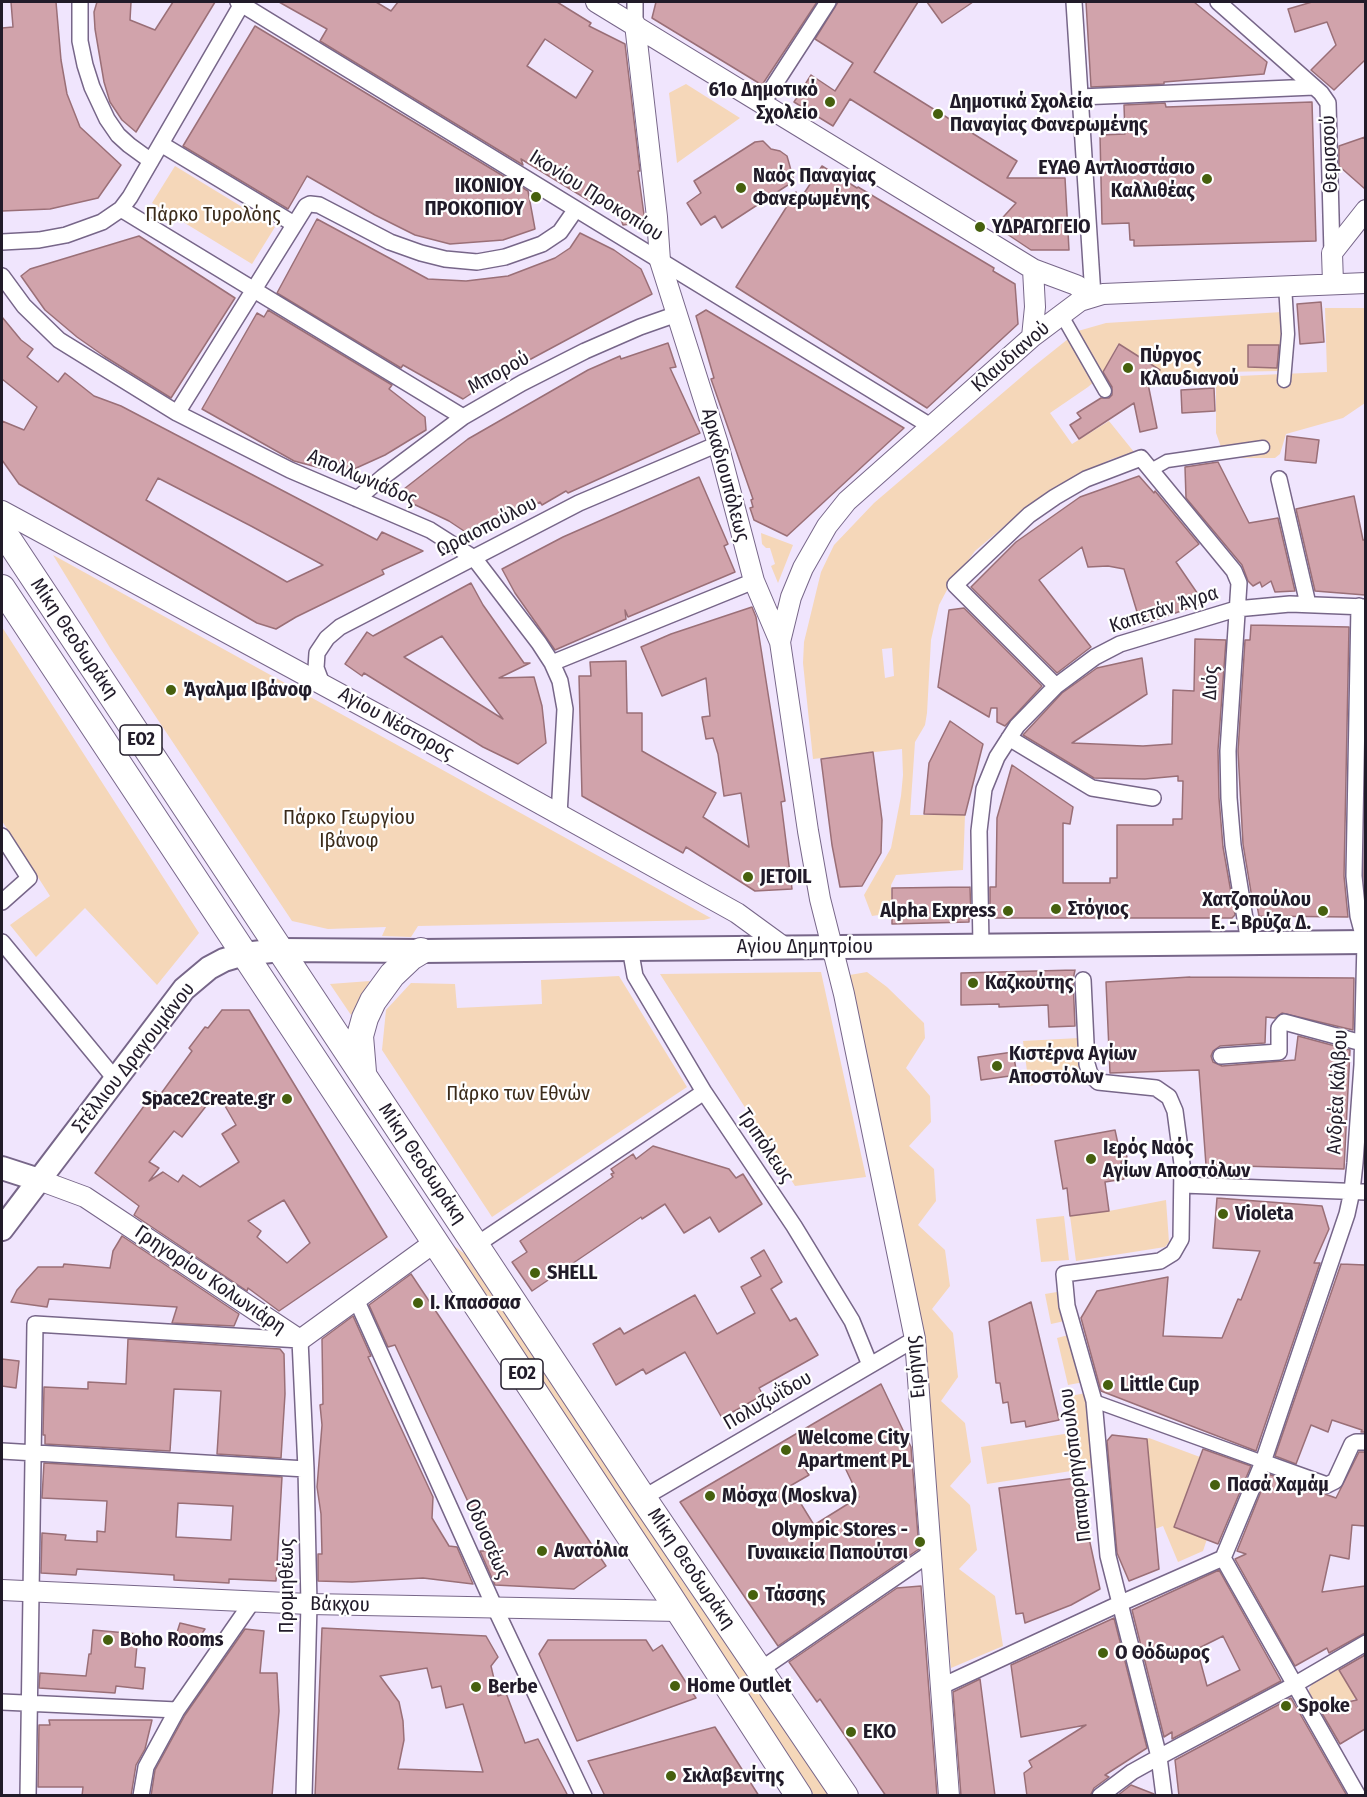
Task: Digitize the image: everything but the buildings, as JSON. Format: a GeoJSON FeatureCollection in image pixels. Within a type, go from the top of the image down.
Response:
{"type":"FeatureCollection","features":[{"type":"Feature","properties":{"kind":"highway","name":"Μίκη Θεοδωράκη"},"geometry":{"type":"LineString","coordinates":[[2,530],[643,1498],[845,1796]]}},
{"type":"Feature","properties":{"kind":"highway","name":"Μίκη Θεοδωράκη"},"geometry":{"type":"LineString","coordinates":[[2,588],[680,1611],[799,1796]]}},
{"type":"Feature","properties":{"kind":"highway"},"geometry":{"type":"LineString","coordinates":[[365,1078],[360,1040],[368,1010],[392,975],[421,951]]}},
{"type":"Feature","properties":{"kind":"main road","name":"Αγίου Δημητρίου"},"geometry":{"type":"LineString","coordinates":[[244,954],[280,950],[421,951],[1365,942]]}},
{"type":"Feature","properties":{"kind":"main road","name":"Στέλλιου Δραγουμάνου"},"geometry":{"type":"LineString","coordinates":[[2,1229],[10,1205],[39,1180],[184,989],[209,968],[224,960],[244,954]]}},
{"type":"Feature","properties":{"kind":"main road","name":"Γρηγορίου Κολωνιάρη"},"geometry":{"type":"LineString","coordinates":[[2,1168],[39,1180]]}},
{"type":"Feature","properties":{"kind":"street"},"geometry":{"type":"LineString","coordinates":[[80,2],[80,41],[92,87],[118,135],[129,146],[151,161]]}},
{"type":"Feature","properties":{"kind":"street"},"geometry":{"type":"LineString","coordinates":[[2,242],[39,240],[77,232],[102,222],[121,209],[161,144],[241,2]]}},
{"type":"Feature","properties":{"kind":"street","name":"Ικονίου Προκοπίου"},"geometry":{"type":"LineString","coordinates":[[241,2],[932,427]]}},
{"type":"Feature","properties":{"kind":"street"},"geometry":{"type":"LineString","coordinates":[[596,2],[1033,269],[1076,285],[1093,296]]}},
{"type":"Feature","properties":{"kind":"street","name":"Αρκαδιουπόλεως"},"geometry":{"type":"LineString","coordinates":[[635,2],[635,24],[660,261],[718,444],[754,581],[780,642],[808,831],[820,899],[832,946]]}},
{"type":"Feature","properties":{"kind":"street"},"geometry":{"type":"LineString","coordinates":[[762,104],[828,2]]}},
{"type":"Feature","properties":{"kind":"street"},"geometry":{"type":"LineString","coordinates":[[1074,2],[1093,296]]}},
{"type":"Feature","properties":{"kind":"street","name":"Θερισσού"},"geometry":{"type":"LineString","coordinates":[[1225,3],[1321,93],[1329,107],[1333,283]]}},
{"type":"Feature","properties":{"kind":"street"},"geometry":{"type":"LineString","coordinates":[[1080,97],[1314,87]]}},
{"type":"Feature","properties":{"kind":"street"},"geometry":{"type":"LineString","coordinates":[[161,144],[294,224]]}},
{"type":"Feature","properties":{"kind":"street"},"geometry":{"type":"LineString","coordinates":[[177,413],[306,206],[314,204],[390,242],[421,253],[445,259],[477,262],[505,258],[542,244],[560,232],[576,209]]}},
{"type":"Feature","properties":{"kind":"street"},"geometry":{"type":"LineString","coordinates":[[121,209],[463,417]]}},
{"type":"Feature","properties":{"kind":"street"},"geometry":{"type":"LineString","coordinates":[[1332,253],[1365,210]]}},
{"type":"Feature","properties":{"kind":"street"},"geometry":{"type":"LineString","coordinates":[[1032,337],[1035,318],[1033,269]]}},
{"type":"Feature","properties":{"kind":"street","name":"Απολλωνιάδος"},"geometry":{"type":"LineString","coordinates":[[2,276],[29,312],[59,340],[177,413],[290,470],[430,530],[474,558],[527,625],[561,681],[564,700],[560,814]]}},
{"type":"Feature","properties":{"kind":"street","name":"Κλαυδιανού"},"geometry":{"type":"LineString","coordinates":[[780,642],[797,582],[827,526],[842,507],[1032,337],[1080,301],[1109,293],[1365,283]]}},
{"type":"Feature","properties":{"kind":"street"},"geometry":{"type":"LineString","coordinates":[[1284,381],[1288,340],[1285,285]]}},
{"type":"Feature","properties":{"kind":"street","name":"Μπορού"},"geometry":{"type":"LineString","coordinates":[[357,499],[463,417],[522,383],[585,351],[677,314]]}},
{"type":"Feature","properties":{"kind":"street"},"geometry":{"type":"LineString","coordinates":[[1061,314],[1105,391]]}},
{"type":"Feature","properties":{"kind":"street","name":"Ωραιοπούλου"},"geometry":{"type":"LineString","coordinates":[[322,684],[316,668],[317,653],[332,634],[345,624],[579,503],[718,444]]}},
{"type":"Feature","properties":{"kind":"street"},"geometry":{"type":"LineString","coordinates":[[1056,686],[955,585],[1029,515],[1054,497],[1086,479],[1146,464],[1263,447]]}},
{"type":"Feature","properties":{"kind":"street","name":"Διός"},"geometry":{"type":"LineString","coordinates":[[1146,464],[1234,571],[1239,584],[1228,751],[1228,798],[1249,943]]}},
{"type":"Feature","properties":{"kind":"street"},"geometry":{"type":"LineString","coordinates":[[1280,479],[1308,604]]}},
{"type":"Feature","properties":{"kind":"street","name":"Αγίου Νέστορος"},"geometry":{"type":"LineString","coordinates":[[2,512],[560,814],[747,919],[785,948]]}},
{"type":"Feature","properties":{"kind":"street"},"geometry":{"type":"LineString","coordinates":[[552,663],[754,581]]}},
{"type":"Feature","properties":{"kind":"street","name":"Καπετάν Άγρα"},"geometry":{"type":"LineString","coordinates":[[981,946],[979,831],[982,800],[989,774],[1009,738],[1026,716],[1056,686],[1095,657],[1120,644],[1236,609],[1308,604],[1362,607]]}},
{"type":"Feature","properties":{"kind":"street","name":"Ανδρέα Κάλβου"},"geometry":{"type":"LineString","coordinates":[[1223,1558],[1263,1462],[1347,1214],[1358,1191],[1355,1163],[1365,942],[1358,916],[1354,876],[1362,607]]}},
{"type":"Feature","properties":{"kind":"street"},"geometry":{"type":"LineString","coordinates":[[1009,738],[1092,788],[1153,798]]}},
{"type":"Feature","properties":{"kind":"street"},"geometry":{"type":"LineString","coordinates":[[2,836],[29,878],[2,902]]}},
{"type":"Feature","properties":{"kind":"street"},"geometry":{"type":"LineString","coordinates":[[2,942],[116,1080]]}},
{"type":"Feature","properties":{"kind":"street","name":"Ειρήνης"},"geometry":{"type":"LineString","coordinates":[[832,946],[844,994],[915,1339],[949,1796]]}},
{"type":"Feature","properties":{"kind":"street","name":"Τριπόλεως"},"geometry":{"type":"LineString","coordinates":[[630,948],[635,976],[704,1092],[794,1226],[852,1320],[870,1365]]}},
{"type":"Feature","properties":{"kind":"street"},"geometry":{"type":"LineString","coordinates":[[1083,980],[1087,1064],[1090,1074],[1098,1082],[1156,1088],[1169,1097],[1175,1111],[1183,1185],[1358,1191]]}},
{"type":"Feature","properties":{"kind":"street"},"geometry":{"type":"LineString","coordinates":[[1221,1056],[1279,1052],[1279,1028],[1284,1022],[1362,1043]]}},
{"type":"Feature","properties":{"kind":"street"},"geometry":{"type":"LineString","coordinates":[[476,1245],[704,1092]]}},
{"type":"Feature","properties":{"kind":"street","name":"Γρηγορίου Κολωνιάρη"},"geometry":{"type":"LineString","coordinates":[[39,1180],[85,1197],[300,1340],[435,1242]]}},
{"type":"Feature","properties":{"kind":"street","name":"Παπαρρηγόπουλου"},"geometry":{"type":"LineString","coordinates":[[1164,1796],[1159,1757],[1108,1556],[1094,1401],[1067,1306],[1064,1274],[1160,1261],[1173,1253],[1181,1239],[1183,1185]]}},
{"type":"Feature","properties":{"kind":"street","name":"Οδυσσέως"},"geometry":{"type":"LineString","coordinates":[[356,1299],[495,1608],[584,1796]]}},
{"type":"Feature","properties":{"kind":"street"},"geometry":{"type":"LineString","coordinates":[[28,1796],[35,1324],[300,1340]]}},
{"type":"Feature","properties":{"kind":"street","name":"Πολυζωΐδου"},"geometry":{"type":"LineString","coordinates":[[643,1498],[915,1339]]}},
{"type":"Feature","properties":{"kind":"street","name":"Προμηθέως"},"geometry":{"type":"LineString","coordinates":[[300,1340],[309,1604],[304,1796]]}},
{"type":"Feature","properties":{"kind":"street"},"geometry":{"type":"LineString","coordinates":[[1094,1401],[1327,1485],[1335,1481],[1352,1444],[1365,1442]]}},
{"type":"Feature","properties":{"kind":"street"},"geometry":{"type":"LineString","coordinates":[[2,1451],[306,1468]]}},
{"type":"Feature","properties":{"kind":"street"},"geometry":{"type":"LineString","coordinates":[[760,1670],[932,1552]]}},
{"type":"Feature","properties":{"kind":"street"},"geometry":{"type":"LineString","coordinates":[[942,1686],[1223,1558],[1358,1796]]}},
{"type":"Feature","properties":{"kind":"street","name":"Βάκχου"},"geometry":{"type":"LineString","coordinates":[[2,1590],[309,1604],[680,1611]]}},
{"type":"Feature","properties":{"kind":"street"},"geometry":{"type":"LineString","coordinates":[[141,1796],[146,1767],[177,1710],[252,1602]]}},
{"type":"Feature","properties":{"kind":"street"},"geometry":{"type":"LineString","coordinates":[[1100,1796],[1159,1757],[1294,1685],[1365,1642]]}},
{"type":"Feature","properties":{"kind":"street"},"geometry":{"type":"LineString","coordinates":[[2,1702],[177,1710]]}},
{"type":"Feature","properties":{"kind":"green space"},"geometry":{"type":"Polygon","coordinates":[[[686,84],[740,118],[677,163],[669,93],[686,84]]]}},
{"type":"Feature","properties":{"kind":"green space","name":"Πάρκο Τυρολόης"},"geometry":{"type":"Polygon","coordinates":[[[175,166],[275,227],[252,264],[152,203],[175,166]]]}},
{"type":"Feature","properties":{"kind":"green space"},"geometry":{"type":"Polygon","coordinates":[[[1325,308],[1365,308],[1365,403],[1343,418],[1286,434],[1280,454],[1275,458],[1225,458],[1216,433],[1216,377],[1327,372],[1325,308]]]}},
{"type":"Feature","properties":{"kind":"green space"},"geometry":{"type":"Polygon","coordinates":[[[1282,312],[1281,371],[1218,372],[1156,378],[1149,363],[1118,344],[1101,376],[1050,413],[1072,444],[1109,421],[1134,452],[1079,474],[1033,502],[975,551],[948,588],[939,605],[931,640],[927,713],[925,725],[915,742],[910,815],[965,815],[963,870],[896,875],[891,885],[892,913],[872,916],[864,895],[891,848],[901,796],[902,749],[813,759],[803,663],[804,642],[821,572],[834,545],[874,503],[1078,331],[1106,323],[1282,312]],[[892,648],[882,649],[885,678],[894,676],[892,648]]]}},
{"type":"Feature","properties":{"kind":"green space"},"geometry":{"type":"Polygon","coordinates":[[[761,533],[793,545],[778,583],[771,566],[775,564],[770,548],[762,544],[761,533]]]}},
{"type":"Feature","properties":{"kind":"green space","name":"Πάρκο Γεωργίου Ιβάνοφ"},"geometry":{"type":"Polygon","coordinates":[[[53,555],[711,918],[704,920],[418,926],[411,937],[382,936],[386,927],[328,929],[292,921],[110,648],[53,555]]]}},
{"type":"Feature","properties":{"kind":"green space"},"geometry":{"type":"Polygon","coordinates":[[[2,627],[199,933],[157,985],[85,908],[36,957],[10,925],[50,896],[2,821],[2,627]]]}},
{"type":"Feature","properties":{"kind":"green space"},"geometry":{"type":"Polygon","coordinates":[[[821,972],[866,1177],[795,1186],[660,974],[821,972]]]}},
{"type":"Feature","properties":{"kind":"green space"},"geometry":{"type":"Polygon","coordinates":[[[867,972],[887,987],[924,1023],[925,1038],[906,1068],[930,1096],[931,1122],[909,1146],[934,1169],[936,1201],[918,1225],[945,1250],[950,1286],[932,1309],[953,1333],[958,1377],[941,1401],[965,1423],[971,1462],[950,1486],[970,1505],[977,1550],[959,1569],[995,1596],[1003,1646],[951,1668],[933,1488],[844,976],[867,972]]]}},
{"type":"Feature","properties":{"kind":"green space","name":"Πάρκο των Εθνών"},"geometry":{"type":"Polygon","coordinates":[[[619,976],[687,1087],[492,1217],[382,1050],[386,1010],[411,983],[455,984],[457,1008],[542,1004],[541,980],[619,976]]]}},
{"type":"Feature","properties":{"kind":"green space"},"geometry":{"type":"Polygon","coordinates":[[[370,981],[351,1015],[330,984],[370,981]]]}},
{"type":"Feature","properties":{"kind":"green space"},"geometry":{"type":"Polygon","coordinates":[[[1079,1038],[1084,1075],[1029,1086],[1023,1041],[1079,1038]]]}},
{"type":"Feature","properties":{"kind":"green space"},"geometry":{"type":"Polygon","coordinates":[[[1166,1200],[1169,1242],[1165,1247],[1076,1261],[1070,1216],[1166,1200]]]}},
{"type":"Feature","properties":{"kind":"green space"},"geometry":{"type":"Polygon","coordinates":[[[1064,1216],[1069,1260],[1041,1262],[1036,1219],[1064,1216]]]}},
{"type":"Feature","properties":{"kind":"green space"},"geometry":{"type":"Polygon","coordinates":[[[443,1238],[465,1254],[683,1582],[831,1795],[814,1795],[679,1588],[443,1238]]]}},
{"type":"Feature","properties":{"kind":"green space"},"geometry":{"type":"Polygon","coordinates":[[[1063,1291],[1069,1320],[1051,1324],[1045,1294],[1063,1291]]]}},
{"type":"Feature","properties":{"kind":"green space"},"geometry":{"type":"Polygon","coordinates":[[[1072,1334],[1084,1382],[1068,1385],[1057,1338],[1072,1334]]]}},
{"type":"Feature","properties":{"kind":"green space"},"geometry":{"type":"Polygon","coordinates":[[[1086,1393],[1094,1468],[1085,1469],[1082,1458],[1084,1469],[987,1484],[981,1447],[1077,1432],[1070,1396],[1086,1393]]]}},
{"type":"Feature","properties":{"kind":"green space"},"geometry":{"type":"Polygon","coordinates":[[[1147,1439],[1200,1457],[1198,1461],[1207,1539],[1203,1551],[1178,1562],[1163,1526],[1155,1529],[1147,1439]]]}},
{"type":"Feature","properties":{"kind":"green space"},"geometry":{"type":"Polygon","coordinates":[[[1338,1669],[1356,1698],[1317,1708],[1309,1695],[1309,1689],[1312,1684],[1338,1669]]]}},
{"type":"Feature","properties":{"kind":"place","name":"61ο Δημοτικό Σχολείο"},"geometry":{"type":"Point","coordinates":[830,102]}},
{"type":"Feature","properties":{"kind":"place","name":"Δημοτικά Σχολεία Παναγίας Φανερωμένης"},"geometry":{"type":"Point","coordinates":[938,114]}},
{"type":"Feature","properties":{"kind":"place","name":"ΕΥΑΘ Αντλιοστάσιο Καλλιθέας"},"geometry":{"type":"Point","coordinates":[1207,179]}},
{"type":"Feature","properties":{"kind":"place","name":"Ναός Παναγίας Φανερωμένης"},"geometry":{"type":"Point","coordinates":[741,188]}},
{"type":"Feature","properties":{"kind":"place","name":"ΙΚΟΝΙΟΥ ΠΡΟΚΟΠΙΟΥ"},"geometry":{"type":"Point","coordinates":[536,197]}},
{"type":"Feature","properties":{"kind":"place","name":"ΥΔΡΑΓΩΓΕΙΟ"},"geometry":{"type":"Point","coordinates":[980,227]}},
{"type":"Feature","properties":{"kind":"place","name":"Πύργος Κλαυδιανού"},"geometry":{"type":"Point","coordinates":[1128,368]}},
{"type":"Feature","properties":{"kind":"place","name":"Άγαλμα Ιβάνοφ"},"geometry":{"type":"Point","coordinates":[171,690]}},
{"type":"Feature","properties":{"kind":"place","name":"JETOIL"},"geometry":{"type":"Point","coordinates":[748,877]}},
{"type":"Feature","properties":{"kind":"place","name":"Στόγιος"},"geometry":{"type":"Point","coordinates":[1056,909]}},
{"type":"Feature","properties":{"kind":"place","name":"Alpha Express"},"geometry":{"type":"Point","coordinates":[1008,911]}},
{"type":"Feature","properties":{"kind":"place","name":"Χατζοπούλου Ε. - Βρύζα Δ."},"geometry":{"type":"Point","coordinates":[1323,911]}},
{"type":"Feature","properties":{"kind":"place","name":"Καζκούτης"},"geometry":{"type":"Point","coordinates":[973,983]}},
{"type":"Feature","properties":{"kind":"place","name":"Κιστέρνα Αγίων Αποστόλων"},"geometry":{"type":"Point","coordinates":[997,1066]}},
{"type":"Feature","properties":{"kind":"place","name":"Space2Create.gr"},"geometry":{"type":"Point","coordinates":[287,1099]}},
{"type":"Feature","properties":{"kind":"place","name":"Ιερός Ναός Αγίων Αποστόλων"},"geometry":{"type":"Point","coordinates":[1091,1159]}},
{"type":"Feature","properties":{"kind":"place","name":"Violeta"},"geometry":{"type":"Point","coordinates":[1223,1214]}},
{"type":"Feature","properties":{"kind":"place","name":"SHELL"},"geometry":{"type":"Point","coordinates":[535,1273]}},
{"type":"Feature","properties":{"kind":"place","name":"Ι. Κπασσασ"},"geometry":{"type":"Point","coordinates":[418,1303]}},
{"type":"Feature","properties":{"kind":"place","name":"Little Cup"},"geometry":{"type":"Point","coordinates":[1108,1385]}},
{"type":"Feature","properties":{"kind":"place","name":"Welcome City Apartment PL"},"geometry":{"type":"Point","coordinates":[786,1450]}},
{"type":"Feature","properties":{"kind":"place","name":"Πασά Χαμάμ"},"geometry":{"type":"Point","coordinates":[1215,1485]}},
{"type":"Feature","properties":{"kind":"place","name":"Μόσχα (Moskva)"},"geometry":{"type":"Point","coordinates":[710,1496]}},
{"type":"Feature","properties":{"kind":"place","name":"Olympic Stores - Γυναικεία Παπούτσι"},"geometry":{"type":"Point","coordinates":[920,1542]}},
{"type":"Feature","properties":{"kind":"place","name":"Ανατόλια"},"geometry":{"type":"Point","coordinates":[542,1551]}},
{"type":"Feature","properties":{"kind":"place","name":"Τάσσης"},"geometry":{"type":"Point","coordinates":[753,1595]}},
{"type":"Feature","properties":{"kind":"place","name":"Boho Rooms"},"geometry":{"type":"Point","coordinates":[108,1640]}},
{"type":"Feature","properties":{"kind":"place","name":"Ο Θόδωρος"},"geometry":{"type":"Point","coordinates":[1103,1653]}},
{"type":"Feature","properties":{"kind":"place","name":"Home Outlet"},"geometry":{"type":"Point","coordinates":[675,1686]}},
{"type":"Feature","properties":{"kind":"place","name":"Berbe"},"geometry":{"type":"Point","coordinates":[476,1687]}},
{"type":"Feature","properties":{"kind":"place","name":"Spoke"},"geometry":{"type":"Point","coordinates":[1286,1706]}},
{"type":"Feature","properties":{"kind":"place","name":"EKO"},"geometry":{"type":"Point","coordinates":[851,1732]}},
{"type":"Feature","properties":{"kind":"place","name":"Σκλαβενίτης"},"geometry":{"type":"Point","coordinates":[671,1776]}}]}
